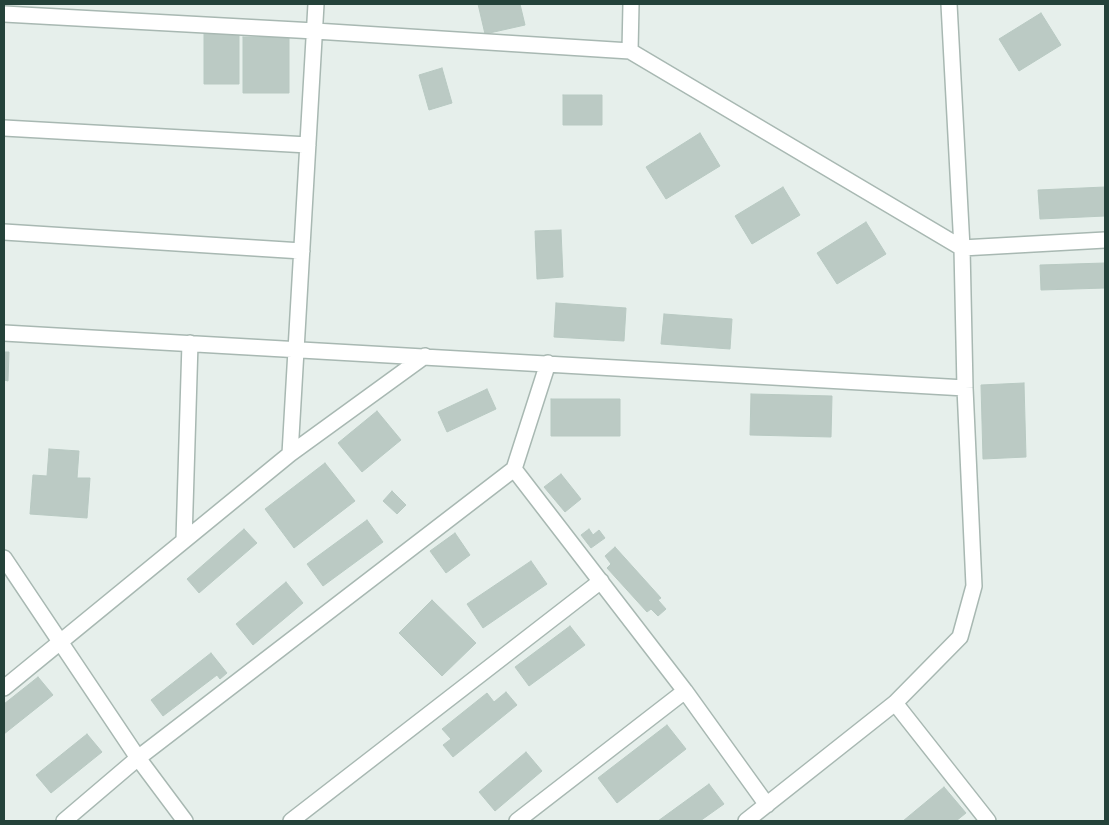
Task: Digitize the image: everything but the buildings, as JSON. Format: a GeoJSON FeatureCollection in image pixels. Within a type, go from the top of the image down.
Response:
{"type":"FeatureCollection","features":[{"type":"Feature","properties":{"kind":"street"},"geometry":{"type":"LineString","coordinates":[[290,454],[316,4]]}},
{"type":"Feature","properties":{"kind":"street"},"geometry":{"type":"LineString","coordinates":[[630,51],[631,4]]}},
{"type":"Feature","properties":{"kind":"street"},"geometry":{"type":"LineString","coordinates":[[746,821],[895,703],[960,637],[974,586],[965,388],[962,248],[949,4]]}},
{"type":"Feature","properties":{"kind":"street"},"geometry":{"type":"LineString","coordinates":[[4,14],[630,51],[962,248],[1105,240]]}},
{"type":"Feature","properties":{"kind":"street"},"geometry":{"type":"LineString","coordinates":[[4,128],[308,145]]}},
{"type":"Feature","properties":{"kind":"street"},"geometry":{"type":"LineString","coordinates":[[4,232],[302,251]]}},
{"type":"Feature","properties":{"kind":"street"},"geometry":{"type":"LineString","coordinates":[[4,333],[965,388]]}},
{"type":"Feature","properties":{"kind":"street"},"geometry":{"type":"LineString","coordinates":[[184,540],[190,343]]}},
{"type":"Feature","properties":{"kind":"street"},"geometry":{"type":"LineString","coordinates":[[4,688],[290,454],[425,356]]}},
{"type":"Feature","properties":{"kind":"street"},"geometry":{"type":"LineString","coordinates":[[64,821],[138,758],[514,469],[548,363]]}},
{"type":"Feature","properties":{"kind":"street"},"geometry":{"type":"LineString","coordinates":[[514,469],[685,691],[767,805]]}},
{"type":"Feature","properties":{"kind":"street"},"geometry":{"type":"LineString","coordinates":[[4,558],[138,758],[185,821]]}},
{"type":"Feature","properties":{"kind":"street"},"geometry":{"type":"LineString","coordinates":[[291,821],[600,581]]}},
{"type":"Feature","properties":{"kind":"street"},"geometry":{"type":"LineString","coordinates":[[517,821],[685,691]]}},
{"type":"Feature","properties":{"kind":"street"},"geometry":{"type":"LineString","coordinates":[[895,703],[988,821]]}}]}
